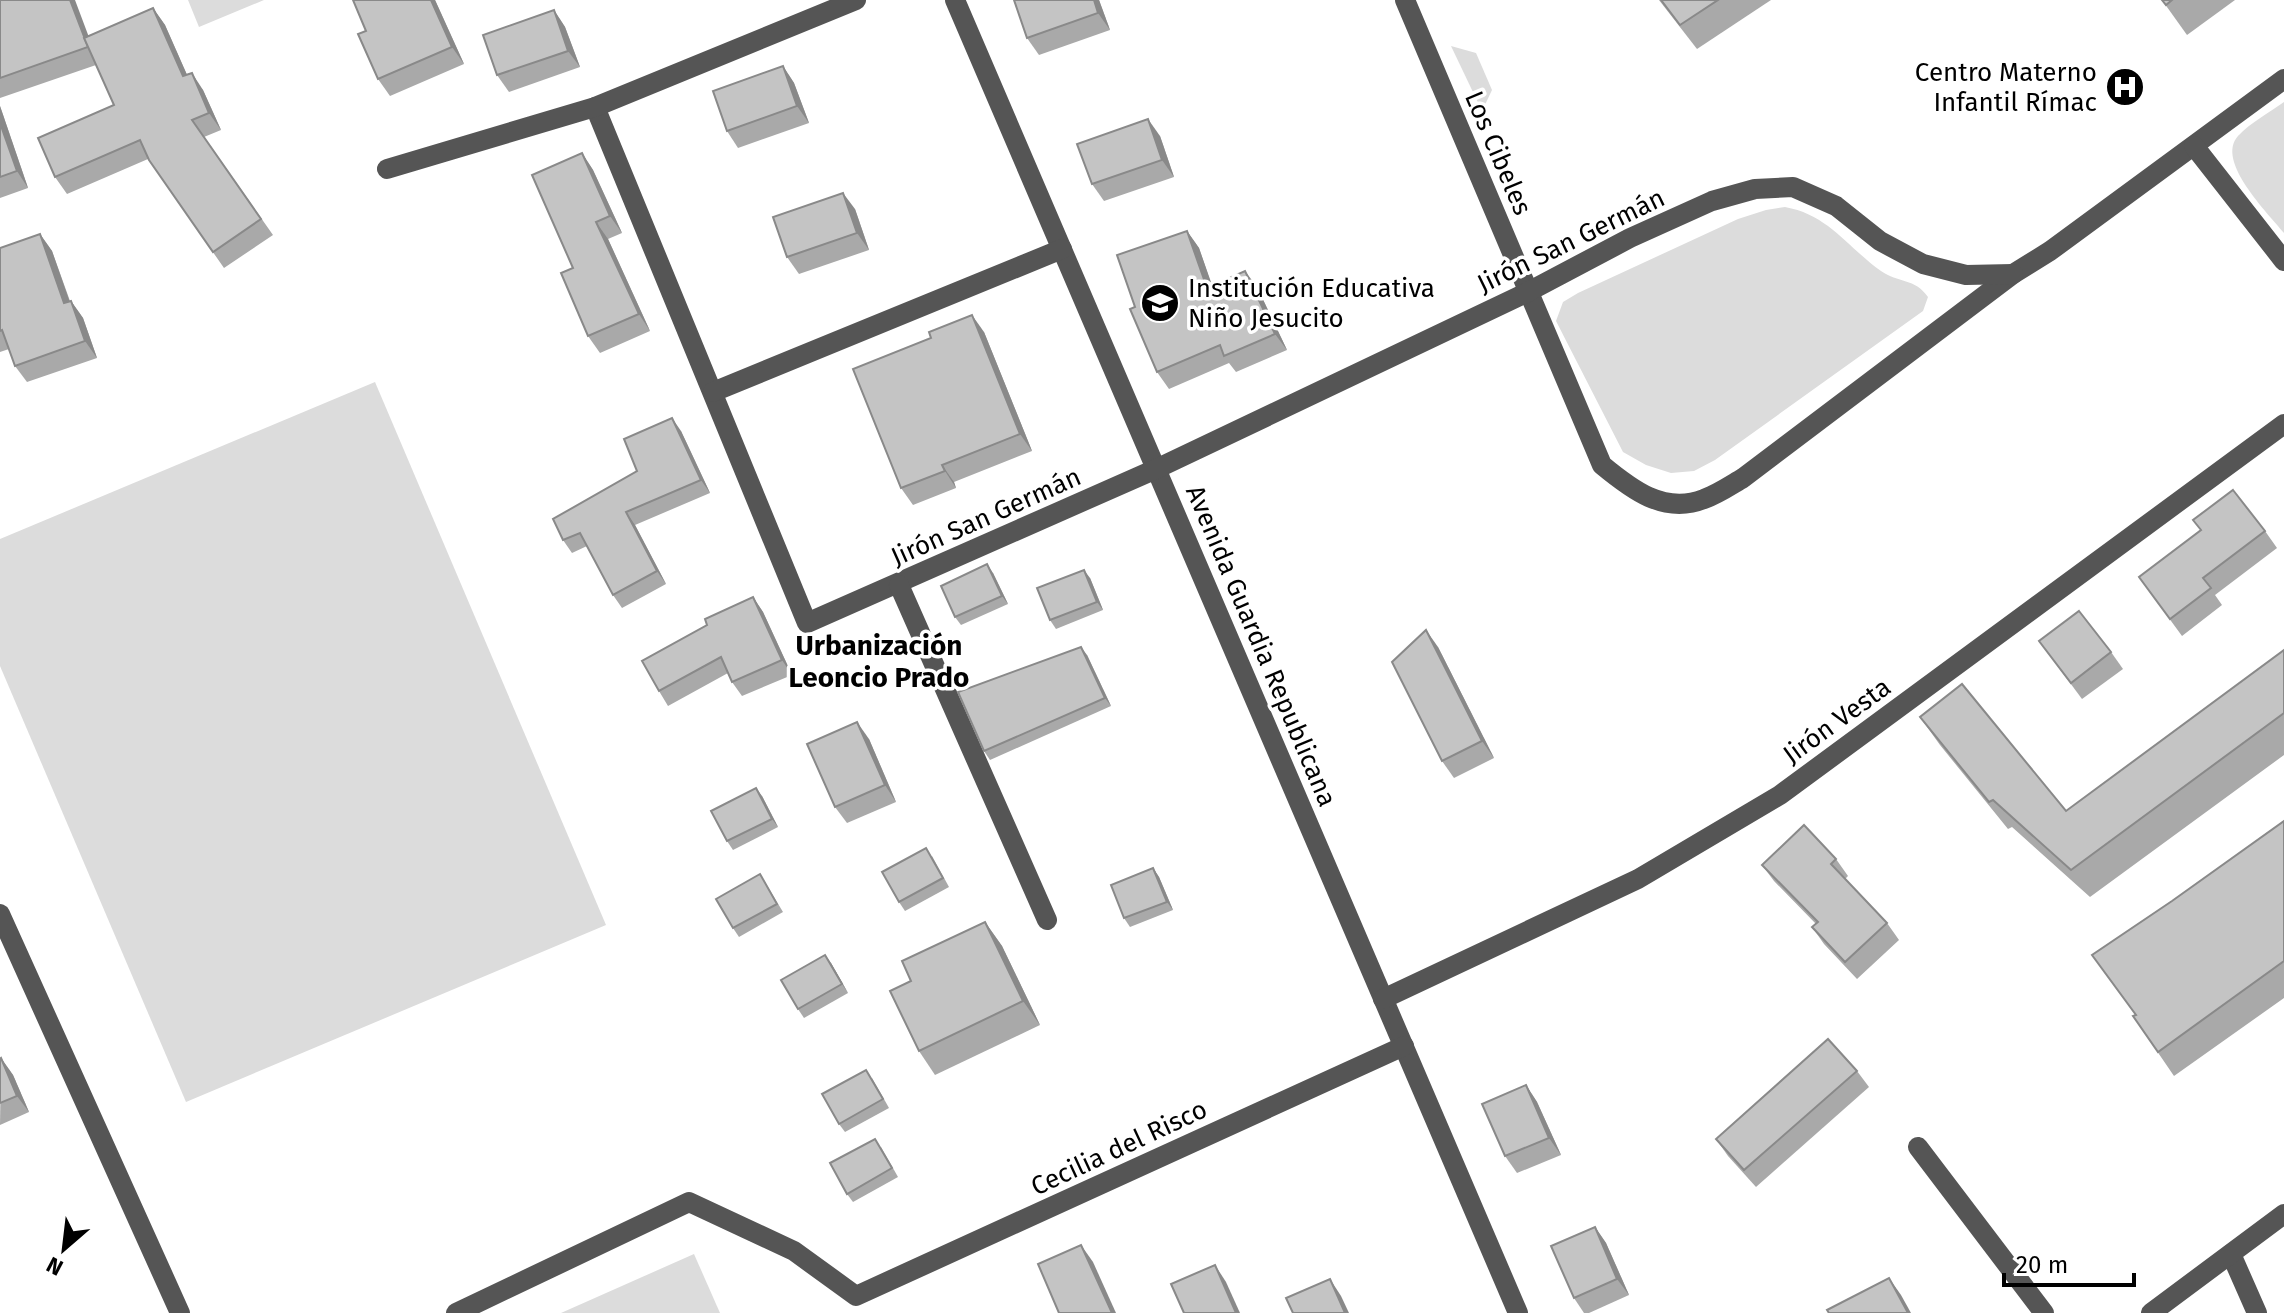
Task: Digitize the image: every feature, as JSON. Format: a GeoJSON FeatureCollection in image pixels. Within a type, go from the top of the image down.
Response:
{"type":"FeatureCollection","features":[{"type":"Feature","properties":{"kind":"street"},"geometry":{"type":"LineString","coordinates":[[387,169],[595,107],[856,0]]}},
{"type":"Feature","properties":{"kind":"street","name":"Avenida Guardia Republicana"},"geometry":{"type":"LineString","coordinates":[[955,0],[1518,1313]]}},
{"type":"Feature","properties":{"kind":"street","name":"Los Cibeles"},"geometry":{"type":"LineString","coordinates":[[1405,0],[1602,465],[1633,492],[1675,505],[1704,500],[1743,478],[2013,274]]}},
{"type":"Feature","properties":{"kind":"street"},"geometry":{"type":"LineString","coordinates":[[2013,274],[2050,251],[2284,79]]}},
{"type":"Feature","properties":{"kind":"street"},"geometry":{"type":"LineString","coordinates":[[595,107],[713,392],[1062,249]]}},
{"type":"Feature","properties":{"kind":"street"},"geometry":{"type":"LineString","coordinates":[[2194,146],[2284,261]]}},
{"type":"Feature","properties":{"kind":"street","name":"Jirón San Germán"},"geometry":{"type":"LineString","coordinates":[[713,392],[807,623],[1156,469],[1712,201],[1755,189],[1793,187],[1836,206],[1880,241],[1923,264],[1966,275],[2013,274]]}},
{"type":"Feature","properties":{"kind":"street","name":"Jirón Vesta"},"geometry":{"type":"LineString","coordinates":[[1383,999],[1638,879],[1780,795],[2284,424]]}},
{"type":"Feature","properties":{"kind":"street"},"geometry":{"type":"LineString","coordinates":[[899,585],[1047,920]]}},
{"type":"Feature","properties":{"kind":"street"},"geometry":{"type":"LineString","coordinates":[[0,914],[180,1313]]}},
{"type":"Feature","properties":{"kind":"street","name":"Cecilia del Risco"},"geometry":{"type":"LineString","coordinates":[[456,1313],[689,1202],[794,1251],[856,1296],[1404,1046]]}},
{"type":"Feature","properties":{"kind":"street"},"geometry":{"type":"LineString","coordinates":[[1918,1147],[2044,1313]]}},
{"type":"Feature","properties":{"kind":"street"},"geometry":{"type":"LineString","coordinates":[[2151,1313],[2284,1214]]}},
{"type":"Feature","properties":{"kind":"street"},"geometry":{"type":"LineString","coordinates":[[2231,1254],[2257,1313]]}},
{"type":"Feature","properties":{"kind":"shaded area"},"geometry":{"type":"Polygon","coordinates":[[[188,0],[264,0],[199,27],[188,0]]]}},
{"type":"Feature","properties":{"kind":"shaded area"},"geometry":{"type":"Polygon","coordinates":[[[1451,46],[1476,53],[1492,90],[1482,111],[1451,46]]]}},
{"type":"Feature","properties":{"kind":"shaded area"},"geometry":{"type":"Polygon","coordinates":[[[2284,102],[2284,233],[2246,186],[2233,159],[2233,147],[2243,131],[2284,102]]]}},
{"type":"Feature","properties":{"kind":"shaded area"},"geometry":{"type":"Polygon","coordinates":[[[1785,207],[1826,224],[1881,271],[1918,287],[1928,297],[1923,311],[1715,460],[1694,471],[1671,473],[1646,465],[1623,452],[1556,321],[1563,302],[1738,219],[1785,207]]]}},
{"type":"Feature","properties":{"kind":"shaded area"},"geometry":{"type":"Polygon","coordinates":[[[375,382],[606,925],[186,1102],[0,666],[0,539],[375,382]]]}},
{"type":"Feature","properties":{"kind":"shaded area"},"geometry":{"type":"Polygon","coordinates":[[[694,1254],[720,1313],[561,1313],[694,1254]]]}},
{"type":"Feature","properties":{"kind":"building"},"geometry":{"type":"Polygon","coordinates":[[[0,0],[70,0],[88,47],[0,78],[0,0]]]}},
{"type":"Feature","properties":{"kind":"building"},"geometry":{"type":"Polygon","coordinates":[[[353,0],[431,0],[452,47],[378,79],[358,34],[366,31],[353,0]]]}},
{"type":"Feature","properties":{"kind":"building"},"geometry":{"type":"Polygon","coordinates":[[[1014,0],[1094,0],[1098,13],[1027,38],[1014,0]]]}},
{"type":"Feature","properties":{"kind":"building"},"geometry":{"type":"Polygon","coordinates":[[[1661,0],[1718,0],[1680,25],[1661,0]]]}},
{"type":"Feature","properties":{"kind":"building"},"geometry":{"type":"Polygon","coordinates":[[[153,8],[183,76],[192,73],[209,113],[192,120],[261,219],[213,252],[149,160],[140,140],[55,177],[38,138],[114,105],[84,38],[153,8]]]}},
{"type":"Feature","properties":{"kind":"building"},"geometry":{"type":"Polygon","coordinates":[[[554,10],[568,51],[497,75],[483,35],[554,10]]]}},
{"type":"Feature","properties":{"kind":"building"},"geometry":{"type":"Polygon","coordinates":[[[783,66],[797,106],[727,131],[713,91],[783,66]]]}},
{"type":"Feature","properties":{"kind":"building"},"geometry":{"type":"Polygon","coordinates":[[[1148,119],[1162,160],[1092,184],[1077,144],[1148,119]]]}},
{"type":"Feature","properties":{"kind":"building"},"geometry":{"type":"Polygon","coordinates":[[[0,123],[17,171],[0,177],[0,123]]]}},
{"type":"Feature","properties":{"kind":"building"},"geometry":{"type":"Polygon","coordinates":[[[582,153],[610,216],[596,222],[639,314],[588,336],[561,273],[573,268],[532,175],[582,153]]]}},
{"type":"Feature","properties":{"kind":"building"},"geometry":{"type":"Polygon","coordinates":[[[843,193],[857,233],[787,257],[773,217],[843,193]]]}},
{"type":"Feature","properties":{"kind":"building"},"geometry":{"type":"Polygon","coordinates":[[[1187,231],[1207,288],[1245,271],[1275,334],[1224,356],[1220,345],[1157,372],[1130,309],[1135,307],[1117,255],[1187,231]]]}},
{"type":"Feature","properties":{"kind":"building"},"geometry":{"type":"Polygon","coordinates":[[[40,234],[64,303],[71,301],[85,341],[15,366],[0,331],[0,248],[40,234]]]}},
{"type":"Feature","properties":{"kind":"building"},"geometry":{"type":"Polygon","coordinates":[[[972,315],[1020,434],[942,465],[945,471],[901,488],[853,369],[931,338],[929,332],[972,315]]]}},
{"type":"Feature","properties":{"kind":"building"},"geometry":{"type":"Polygon","coordinates":[[[672,418],[701,480],[626,512],[657,571],[613,595],[580,533],[563,540],[553,519],[637,471],[624,439],[672,418]]]}},
{"type":"Feature","properties":{"kind":"building"},"geometry":{"type":"Polygon","coordinates":[[[2233,490],[2265,531],[2203,578],[2211,588],[2170,619],[2139,577],[2201,530],[2193,520],[2233,490]]]}},
{"type":"Feature","properties":{"kind":"building"},"geometry":{"type":"Polygon","coordinates":[[[987,564],[1002,596],[955,617],[941,586],[987,564]]]}},
{"type":"Feature","properties":{"kind":"building"},"geometry":{"type":"Polygon","coordinates":[[[1084,570],[1097,602],[1050,620],[1037,588],[1084,570]]]}},
{"type":"Feature","properties":{"kind":"building"},"geometry":{"type":"Polygon","coordinates":[[[753,597],[782,660],[732,682],[721,657],[659,691],[642,661],[707,625],[705,619],[753,597]]]}},
{"type":"Feature","properties":{"kind":"building"},"geometry":{"type":"Polygon","coordinates":[[[2079,611],[2111,652],[2071,683],[2039,641],[2079,611]]]}},
{"type":"Feature","properties":{"kind":"building"},"geometry":{"type":"Polygon","coordinates":[[[1426,630],[1482,741],[1442,761],[1392,662],[1426,630]]]}},
{"type":"Feature","properties":{"kind":"building"},"geometry":{"type":"Polygon","coordinates":[[[1081,647],[1105,698],[984,751],[958,692],[1081,647]]]}},
{"type":"Feature","properties":{"kind":"building"},"geometry":{"type":"Polygon","coordinates":[[[2284,650],[2284,713],[2071,870],[1993,800],[1989,802],[1920,717],[1962,684],[2066,811],[2284,650]]]}},
{"type":"Feature","properties":{"kind":"building"},"geometry":{"type":"Polygon","coordinates":[[[857,722],[885,785],[835,807],[807,744],[857,722]]]}},
{"type":"Feature","properties":{"kind":"building"},"geometry":{"type":"Polygon","coordinates":[[[756,788],[772,819],[727,841],[711,811],[756,788]]]}},
{"type":"Feature","properties":{"kind":"building"},"geometry":{"type":"Polygon","coordinates":[[[2284,821],[2284,961],[2158,1052],[2133,1016],[2136,1015],[2092,955],[2284,821]]]}},
{"type":"Feature","properties":{"kind":"building"},"geometry":{"type":"Polygon","coordinates":[[[1804,825],[1836,859],[1831,864],[1887,923],[1845,962],[1812,927],[1818,922],[1762,865],[1804,825]]]}},
{"type":"Feature","properties":{"kind":"building"},"geometry":{"type":"Polygon","coordinates":[[[926,848],[943,878],[899,902],[882,872],[926,848]]]}},
{"type":"Feature","properties":{"kind":"building"},"geometry":{"type":"Polygon","coordinates":[[[1153,868],[1167,902],[1124,918],[1111,885],[1153,868]]]}},
{"type":"Feature","properties":{"kind":"building"},"geometry":{"type":"Polygon","coordinates":[[[760,874],[777,904],[733,928],[716,899],[760,874]]]}},
{"type":"Feature","properties":{"kind":"building"},"geometry":{"type":"Polygon","coordinates":[[[985,922],[1023,1001],[919,1051],[890,991],[911,981],[902,961],[985,922]]]}},
{"type":"Feature","properties":{"kind":"building"},"geometry":{"type":"Polygon","coordinates":[[[825,955],[842,984],[798,1009],[781,980],[825,955]]]}},
{"type":"Feature","properties":{"kind":"building"},"geometry":{"type":"Polygon","coordinates":[[[1828,1039],[1857,1071],[1744,1170],[1716,1139],[1828,1039]]]}},
{"type":"Feature","properties":{"kind":"building"},"geometry":{"type":"Polygon","coordinates":[[[0,1059],[17,1096],[0,1103],[0,1059]]]}},
{"type":"Feature","properties":{"kind":"building"},"geometry":{"type":"Polygon","coordinates":[[[866,1070],[883,1099],[839,1124],[822,1094],[866,1070]]]}},
{"type":"Feature","properties":{"kind":"building"},"geometry":{"type":"Polygon","coordinates":[[[1526,1085],[1549,1138],[1505,1156],[1482,1104],[1526,1085]]]}},
{"type":"Feature","properties":{"kind":"building"},"geometry":{"type":"Polygon","coordinates":[[[875,1139],[892,1168],[847,1194],[830,1163],[875,1139]]]}},
{"type":"Feature","properties":{"kind":"building"},"geometry":{"type":"Polygon","coordinates":[[[1595,1227],[1617,1279],[1574,1298],[1551,1246],[1595,1227]]]}},
{"type":"Feature","properties":{"kind":"building"},"geometry":{"type":"Polygon","coordinates":[[[1081,1245],[1112,1313],[1059,1313],[1038,1264],[1081,1245]]]}},
{"type":"Feature","properties":{"kind":"building"},"geometry":{"type":"Polygon","coordinates":[[[1215,1265],[1236,1313],[1184,1313],[1171,1284],[1215,1265]]]}},
{"type":"Feature","properties":{"kind":"building"},"geometry":{"type":"Polygon","coordinates":[[[1889,1278],[1908,1313],[1829,1313],[1827,1310],[1889,1278]]]}},
{"type":"Feature","properties":{"kind":"building"},"geometry":{"type":"Polygon","coordinates":[[[1330,1279],[1345,1313],[1293,1313],[1286,1298],[1330,1279]]]}},
{"type":"Feature","properties":{"kind":"place","name":"Centro Materno Infantil Rímac"},"geometry":{"type":"Point","coordinates":[2125,87]}},
{"type":"Feature","properties":{"kind":"place","name":"Institución Educativa Niño Jesucito"},"geometry":{"type":"Point","coordinates":[1160,303]}},
{"type":"Feature","properties":{"kind":"district","name":"Urbanización Leoncio Prado"},"geometry":{"type":"Point","coordinates":[879,661]}}]}
